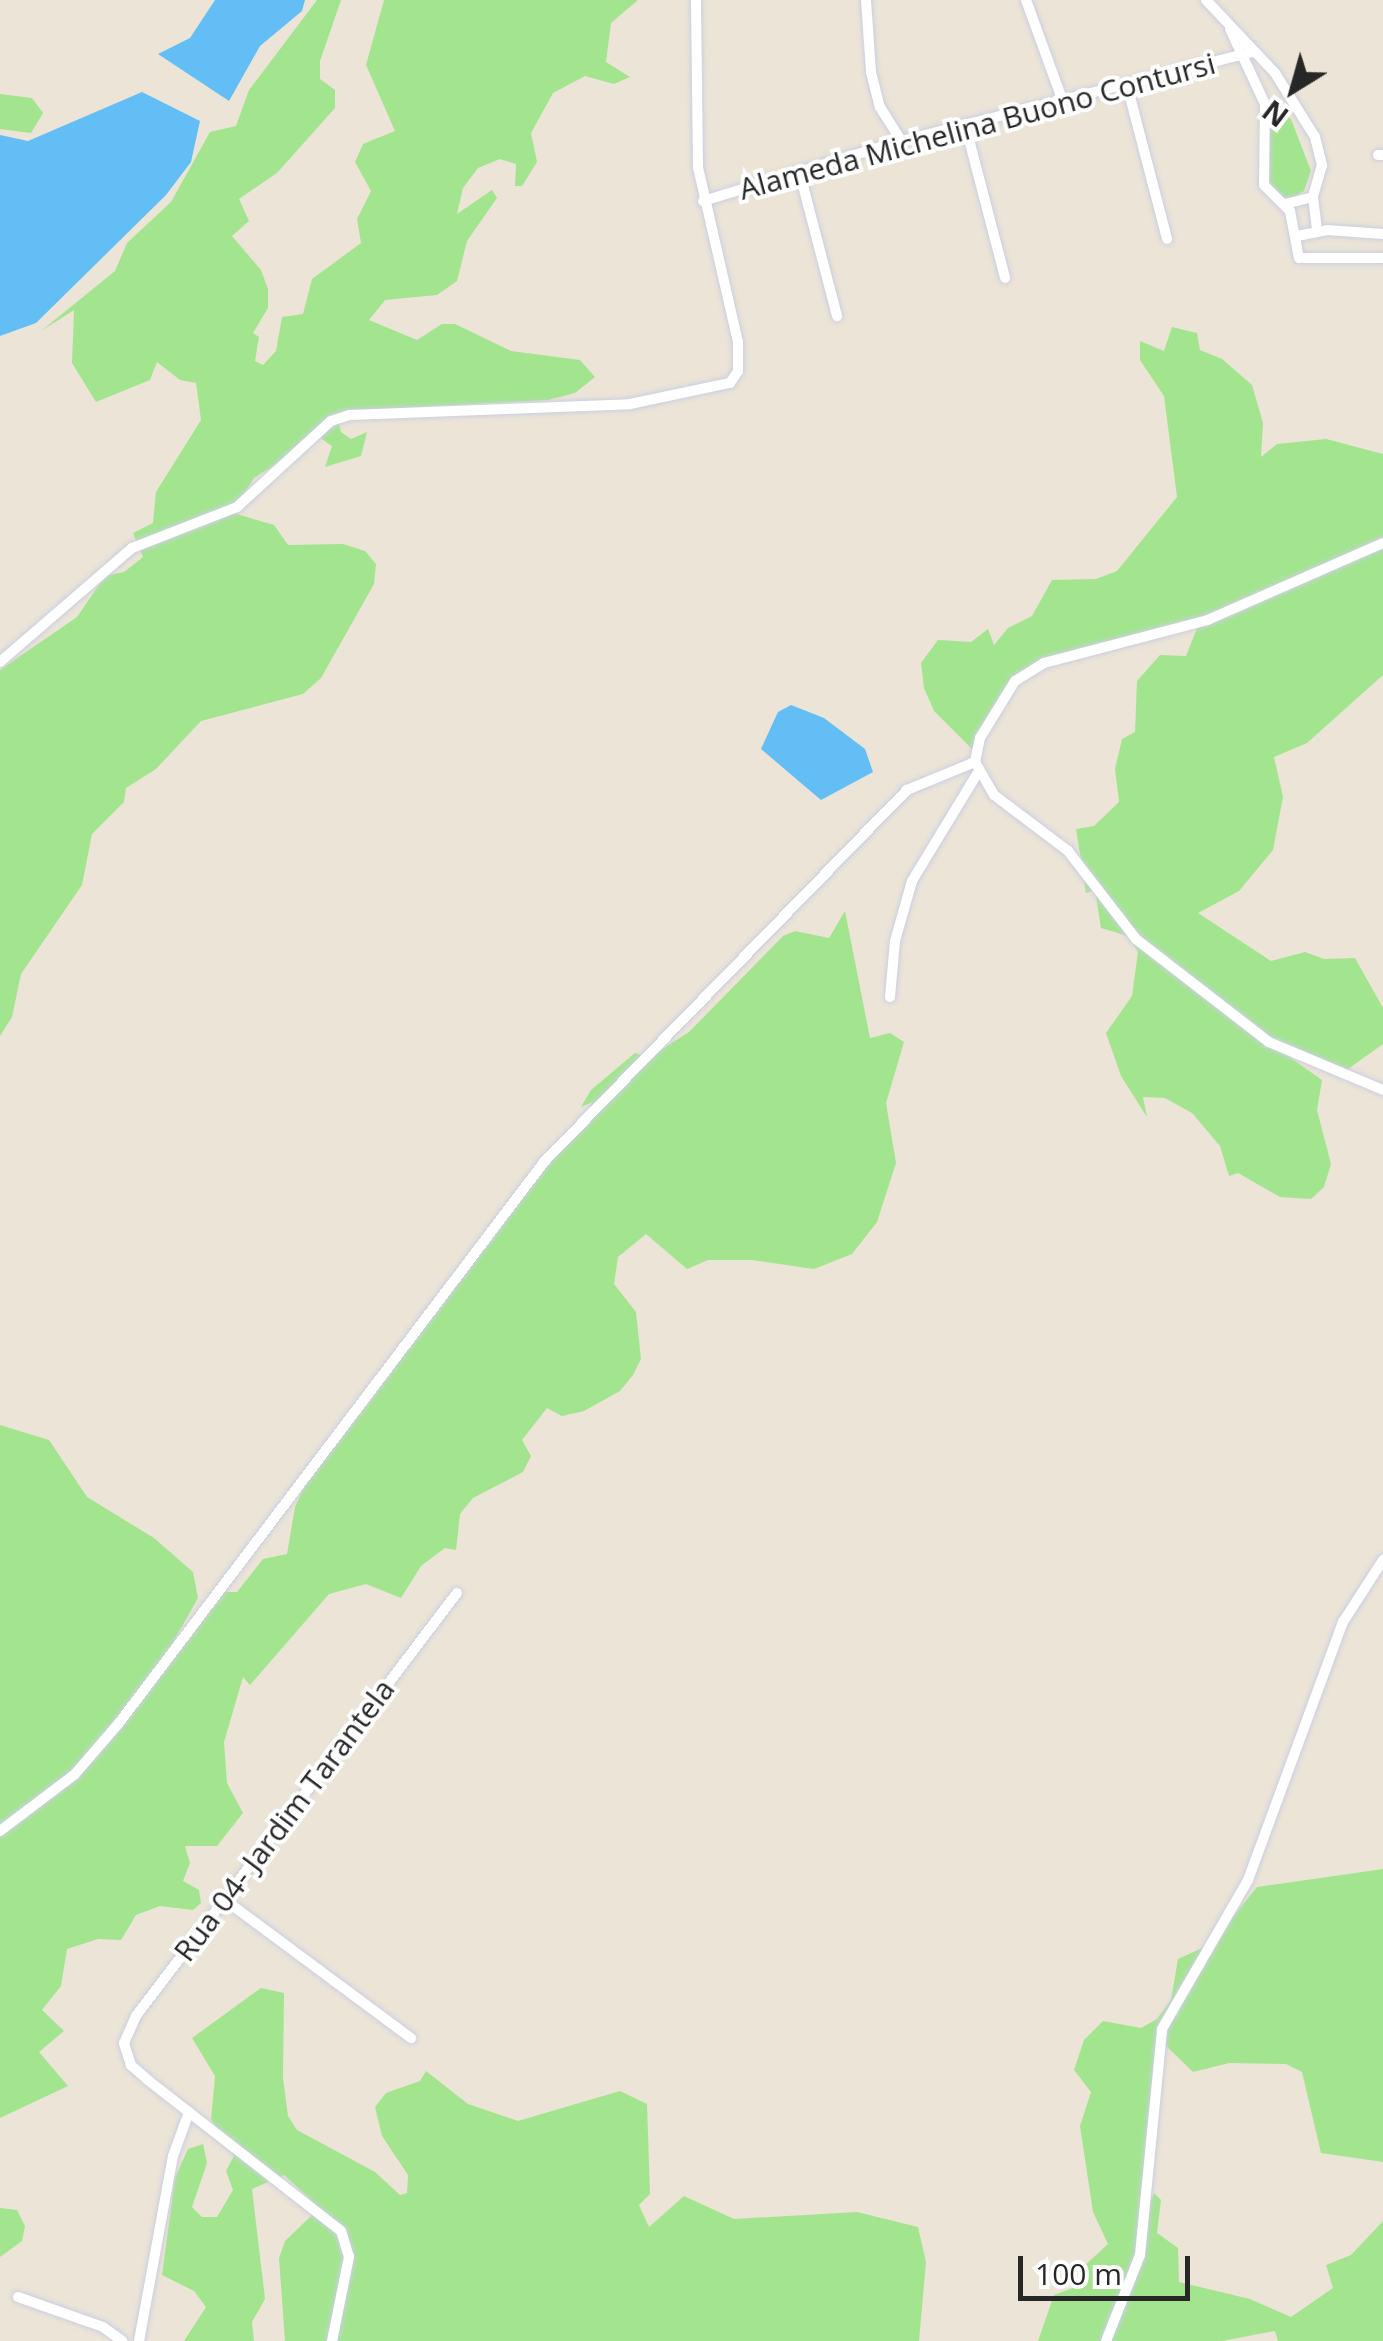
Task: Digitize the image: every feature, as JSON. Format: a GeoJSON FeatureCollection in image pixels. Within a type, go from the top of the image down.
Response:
{"type":"FeatureCollection","features":[{"type":"Feature","properties":{"kind":"street"},"geometry":{"type":"LineString","coordinates":[[0,662],[132,548],[238,508],[331,421],[368,414],[630,404],[722,386],[738,371],[738,342],[703,201],[696,0]]}},
{"type":"Feature","properties":{"kind":"street"},"geometry":{"type":"LineString","coordinates":[[866,0],[870,72],[880,107],[901,141]]}},
{"type":"Feature","properties":{"kind":"street"},"geometry":{"type":"LineString","coordinates":[[1026,0],[1062,99]]}},
{"type":"Feature","properties":{"kind":"street"},"geometry":{"type":"LineString","coordinates":[[1206,0],[1298,103],[1315,137],[1322,165],[1313,197],[1317,230]]}},
{"type":"Feature","properties":{"kind":"street"},"geometry":{"type":"LineString","coordinates":[[1230,28],[1239,55],[1265,104],[1264,185],[1285,204],[1299,258],[1383,258]]}},
{"type":"Feature","properties":{"kind":"street","name":"Alameda Michelina Buono Contursi"},"geometry":{"type":"LineString","coordinates":[[703,201],[901,141],[1252,52]]}},
{"type":"Feature","properties":{"kind":"street"},"geometry":{"type":"LineString","coordinates":[[1128,85],[1167,239]]}},
{"type":"Feature","properties":{"kind":"street"},"geometry":{"type":"LineString","coordinates":[[965,124],[1005,278]]}},
{"type":"Feature","properties":{"kind":"street"},"geometry":{"type":"LineString","coordinates":[[800,174],[837,316]]}},
{"type":"Feature","properties":{"kind":"street"},"geometry":{"type":"LineString","coordinates":[[1285,204],[1313,197]]}},
{"type":"Feature","properties":{"kind":"street"},"geometry":{"type":"LineString","coordinates":[[1296,236],[1317,230],[1348,236],[1383,234]]}},
{"type":"Feature","properties":{"kind":"street"},"geometry":{"type":"LineString","coordinates":[[1348,236],[1348,260]]}},
{"type":"Feature","properties":{"kind":"street"},"geometry":{"type":"LineString","coordinates":[[890,997],[895,941],[912,881],[976,768],[980,738],[1015,681],[1076,649],[1208,620],[1383,544]]}},
{"type":"Feature","properties":{"kind":"street"},"geometry":{"type":"LineString","coordinates":[[976,768],[994,794],[1068,850],[1108,910],[1164,961],[1269,1042],[1383,1090]]}},
{"type":"Feature","properties":{"kind":"street"},"geometry":{"type":"LineString","coordinates":[[0,1831],[75,1774],[120,1723],[544,1162],[907,790],[976,768]]}},
{"type":"Feature","properties":{"kind":"street"},"geometry":{"type":"LineString","coordinates":[[1106,2341],[1140,2255],[1162,2029],[1260,1854],[1343,1622],[1383,1560]]}},
{"type":"Feature","properties":{"kind":"street","name":"Rua 04- Jardim Tarantela"},"geometry":{"type":"LineString","coordinates":[[188,2112],[124,2052],[136,2016],[457,1593]]}},
{"type":"Feature","properties":{"kind":"street"},"geometry":{"type":"LineString","coordinates":[[224,1900],[411,2038]]}},
{"type":"Feature","properties":{"kind":"street"},"geometry":{"type":"LineString","coordinates":[[139,2341],[173,2156],[188,2112],[300,2194],[347,2241],[332,2341]]}},
{"type":"Feature","properties":{"kind":"street"},"geometry":{"type":"LineString","coordinates":[[18,2297],[103,2327],[122,2341]]}},
{"type":"Feature","properties":{"kind":"green space"},"geometry":{"type":"Polygon","coordinates":[[[317,0],[341,0],[320,61],[320,79],[335,90],[335,108],[277,173],[239,199],[249,221],[232,236],[261,270],[268,289],[268,308],[253,333],[259,337],[255,361],[263,365],[276,351],[282,317],[303,314],[312,279],[361,243],[357,219],[371,191],[355,162],[363,144],[395,131],[366,65],[384,0],[638,0],[611,23],[606,62],[630,77],[614,84],[585,76],[553,93],[531,133],[537,162],[522,186],[515,186],[516,164],[500,159],[478,168],[463,188],[457,214],[492,190],[497,198],[467,241],[457,281],[437,295],[385,300],[369,320],[417,340],[442,324],[455,324],[511,351],[580,360],[595,377],[575,393],[548,400],[347,411],[338,420],[341,432],[351,439],[367,432],[361,456],[325,467],[332,446],[319,437],[254,478],[233,513],[274,525],[288,545],[343,544],[365,551],[376,564],[374,584],[321,678],[303,694],[201,721],[156,769],[126,788],[124,802],[92,834],[82,885],[21,974],[12,1017],[0,1036],[0,670],[77,617],[105,576],[124,572],[143,557],[133,533],[153,523],[156,492],[201,420],[196,383],[180,380],[157,362],[150,380],[96,402],[72,363],[74,310],[41,331],[115,271],[127,243],[171,202],[210,132],[236,126],[249,90],[317,0]]]}},
{"type":"Feature","properties":{"kind":"green space"},"geometry":{"type":"Polygon","coordinates":[[[0,94],[32,98],[43,113],[31,133],[0,129],[0,94]]]}},
{"type":"Feature","properties":{"kind":"green space"},"geometry":{"type":"Polygon","coordinates":[[[1279,109],[1291,119],[1311,171],[1304,191],[1292,198],[1281,198],[1267,182],[1267,119],[1279,109]]]}},
{"type":"Feature","properties":{"kind":"green space"},"geometry":{"type":"Polygon","coordinates":[[[1172,327],[1197,333],[1200,350],[1222,359],[1252,385],[1263,423],[1261,457],[1277,444],[1326,439],[1383,454],[1383,675],[1307,743],[1274,757],[1283,797],[1273,850],[1239,891],[1198,913],[1271,961],[1305,952],[1324,959],[1355,958],[1383,1008],[1383,1044],[1348,1069],[1288,1056],[1322,1080],[1317,1110],[1331,1164],[1324,1187],[1311,1199],[1280,1197],[1238,1173],[1229,1176],[1220,1146],[1192,1113],[1165,1098],[1143,1097],[1147,1117],[1121,1076],[1106,1033],[1132,996],[1138,952],[1128,936],[1101,928],[1095,890],[1086,893],[1076,829],[1094,826],[1119,802],[1115,769],[1122,739],[1135,732],[1137,681],[1160,655],[1186,656],[1197,628],[1153,630],[1063,653],[1018,681],[972,749],[934,711],[924,688],[921,663],[938,640],[971,642],[988,629],[994,645],[1008,628],[1032,616],[1052,580],[1096,579],[1117,571],[1177,497],[1164,396],[1140,360],[1140,341],[1164,351],[1172,327]]]}},
{"type":"Feature","properties":{"kind":"green space"},"geometry":{"type":"Polygon","coordinates":[[[845,911],[870,1038],[890,1033],[904,1042],[886,1103],[896,1163],[877,1222],[852,1254],[814,1269],[752,1260],[708,1260],[687,1269],[646,1234],[618,1257],[614,1284],[636,1312],[641,1359],[633,1375],[620,1391],[584,1411],[562,1416],[547,1408],[522,1440],[531,1456],[523,1472],[473,1498],[460,1514],[456,1550],[445,1548],[421,1566],[401,1598],[366,1584],[329,1594],[250,1685],[243,1677],[224,1742],[227,1783],[243,1813],[217,1846],[185,1846],[190,1863],[183,1881],[199,1890],[201,1903],[193,1910],[160,1906],[136,1915],[121,1940],[98,1939],[67,1949],[61,1986],[42,2010],[64,2031],[39,2052],[68,2086],[0,2118],[0,1425],[49,1440],[87,1497],[154,1538],[193,1572],[198,1598],[165,1657],[170,1661],[228,1579],[227,1592],[237,1592],[263,1559],[287,1554],[295,1507],[308,1478],[378,1391],[393,1357],[590,1108],[592,1102],[581,1107],[591,1090],[635,1053],[648,1058],[689,1032],[783,936],[795,931],[829,938],[845,911]]]}},
{"type":"Feature","properties":{"kind":"green space"},"geometry":{"type":"Polygon","coordinates":[[[1383,1869],[1383,2162],[1321,2153],[1302,2072],[1286,2064],[1229,2063],[1193,2072],[1159,2039],[1153,2156],[1139,2201],[1146,2212],[1154,2193],[1161,2200],[1157,2233],[1178,2248],[1179,2282],[1250,2299],[1291,2317],[1333,2288],[1326,2265],[1351,2255],[1383,2221],[1383,2341],[1278,2341],[1275,2331],[1222,2341],[1038,2341],[1054,2295],[1078,2286],[1083,2267],[1108,2244],[1093,2212],[1080,2126],[1091,2092],[1074,2070],[1084,2040],[1103,2021],[1141,2028],[1157,2019],[1171,2000],[1178,1959],[1211,1944],[1257,1887],[1383,1869]]]}},
{"type":"Feature","properties":{"kind":"green space"},"geometry":{"type":"Polygon","coordinates":[[[261,1988],[284,1993],[283,2078],[288,2116],[297,2130],[375,2172],[400,2195],[407,2193],[408,2175],[382,2136],[375,2107],[386,2093],[420,2081],[426,2071],[468,2104],[518,2121],[620,2091],[647,2104],[650,2194],[639,2205],[649,2227],[684,2196],[734,2219],[857,2212],[918,2227],[926,2262],[919,2341],[285,2341],[279,2258],[285,2241],[311,2216],[310,2199],[284,2175],[252,2189],[265,2299],[252,2322],[254,2341],[184,2341],[206,2307],[194,2291],[162,2275],[175,2178],[188,2149],[203,2144],[207,2163],[192,2207],[202,2217],[217,2217],[233,2190],[226,2171],[234,2156],[211,2120],[215,2076],[192,2038],[261,1988]]]}},
{"type":"Feature","properties":{"kind":"green space"},"geometry":{"type":"Polygon","coordinates":[[[0,2208],[17,2210],[25,2226],[22,2241],[0,2257],[0,2208]]]}},
{"type":"Feature","properties":{"kind":"water"},"geometry":{"type":"Polygon","coordinates":[[[215,0],[305,0],[302,11],[260,46],[229,101],[158,54],[190,38],[215,0]]]}},
{"type":"Feature","properties":{"kind":"water"},"geometry":{"type":"Polygon","coordinates":[[[142,92],[200,121],[191,162],[166,195],[36,323],[0,336],[0,135],[28,141],[142,92]]]}},
{"type":"Feature","properties":{"kind":"water"},"geometry":{"type":"Polygon","coordinates":[[[791,705],[824,718],[865,749],[873,772],[821,800],[761,749],[778,712],[791,705]]]}}]}
